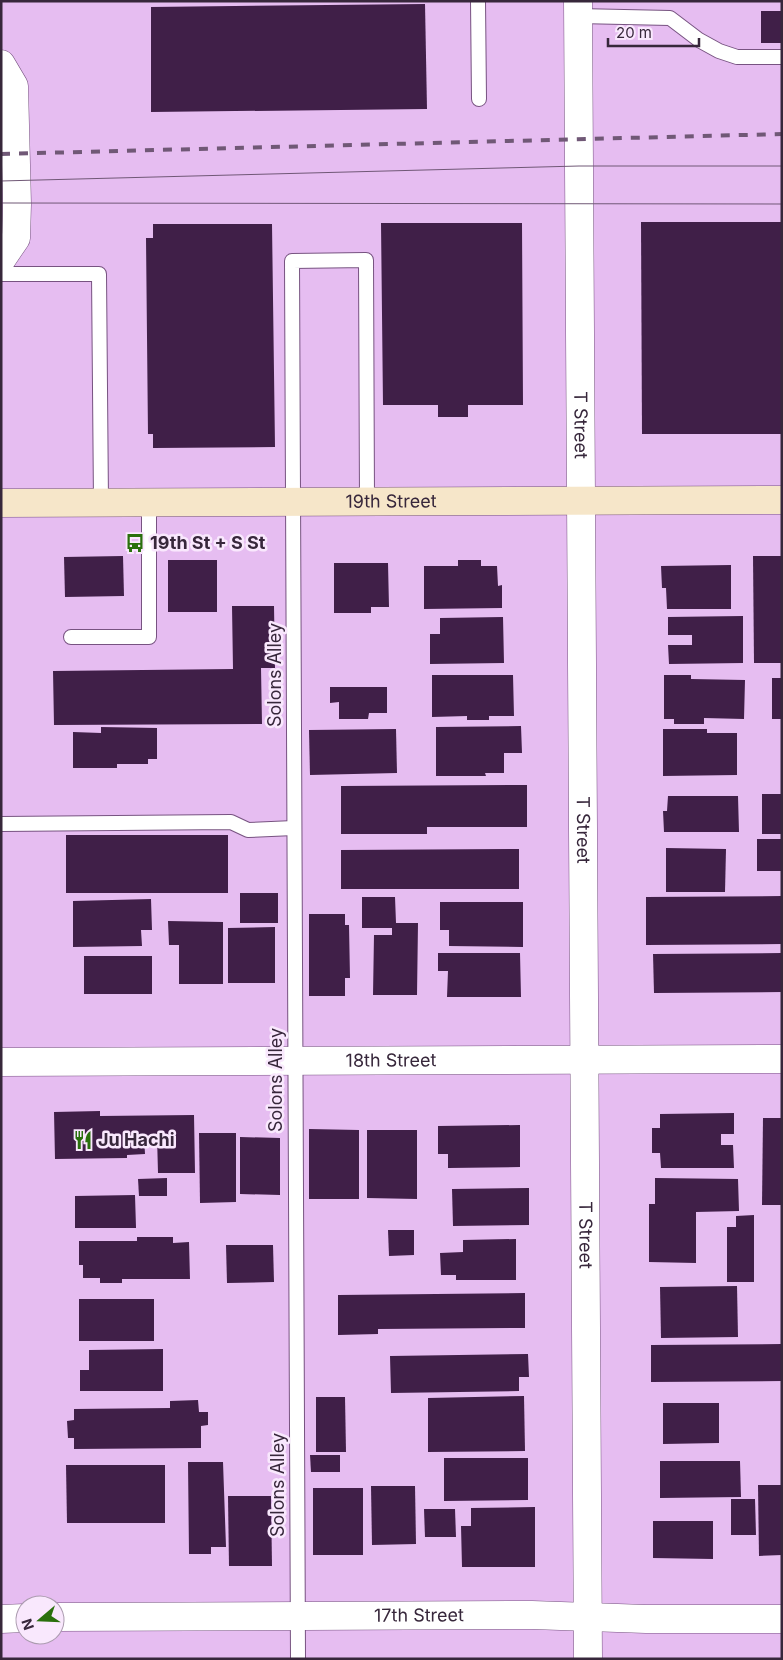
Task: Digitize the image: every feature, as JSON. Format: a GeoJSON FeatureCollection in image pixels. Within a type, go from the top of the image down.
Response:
{"type":"FeatureCollection","features":[{"type":"Feature","properties":{"kind":"main road","name":"19th Street"},"geometry":{"type":"LineString","coordinates":[[1,504],[292,501],[782,500]]}},
{"type":"Feature","properties":{"kind":"street","name":"T Street"},"geometry":{"type":"LineString","coordinates":[[578,9],[588,1659]]}},
{"type":"Feature","properties":{"kind":"street"},"geometry":{"type":"LineString","coordinates":[[1,64],[14,86],[17,204],[16,238],[1,260]]}},
{"type":"Feature","properties":{"kind":"street","name":"18th Street"},"geometry":{"type":"LineString","coordinates":[[1,1062],[782,1059]]}},
{"type":"Feature","properties":{"kind":"street","name":"17th Street"},"geometry":{"type":"LineString","coordinates":[[65,1618],[532,1615],[782,1618]]}},
{"type":"Feature","properties":{"kind":"street"},"geometry":{"type":"LineString","coordinates":[[1,1619],[15,1618]]}},
{"type":"Feature","properties":{"kind":"lane"},"geometry":{"type":"LineString","coordinates":[[478,1],[479,99]]}},
{"type":"Feature","properties":{"kind":"lane"},"geometry":{"type":"LineString","coordinates":[[578,9],[670,18],[699,40],[737,58],[782,57]]}},
{"type":"Feature","properties":{"kind":"lane","name":"Solons Alley"},"geometry":{"type":"LineString","coordinates":[[298,1659],[292,261],[366,260],[367,501]]}},
{"type":"Feature","properties":{"kind":"lane"},"geometry":{"type":"LineString","coordinates":[[1,274],[99,274],[101,502]]}},
{"type":"Feature","properties":{"kind":"lane"},"geometry":{"type":"LineString","coordinates":[[72,637],[149,638],[150,502]]}},
{"type":"Feature","properties":{"kind":"lane"},"geometry":{"type":"LineString","coordinates":[[1,824],[231,822],[248,830],[294,828]]}},
{"type":"Feature","properties":{"kind":"building"},"geometry":{"type":"Polygon","coordinates":[[[425,4],[427,109],[151,112],[151,7],[425,4]]]}},
{"type":"Feature","properties":{"kind":"building"},"geometry":{"type":"Polygon","coordinates":[[[761,11],[782,11],[782,43],[761,43],[761,11]]]}},
{"type":"Feature","properties":{"kind":"building"},"geometry":{"type":"Polygon","coordinates":[[[641,222],[782,222],[782,434],[642,434],[641,222]]]}},
{"type":"Feature","properties":{"kind":"building"},"geometry":{"type":"Polygon","coordinates":[[[381,223],[522,223],[523,405],[468,405],[468,417],[438,417],[438,405],[383,405],[381,223]]]}},
{"type":"Feature","properties":{"kind":"building"},"geometry":{"type":"Polygon","coordinates":[[[153,224],[272,224],[275,447],[153,448],[153,434],[148,434],[146,238],[153,238],[153,224]]]}},
{"type":"Feature","properties":{"kind":"building"},"geometry":{"type":"Polygon","coordinates":[[[123,556],[124,596],[65,597],[64,557],[123,556]]]}},
{"type":"Feature","properties":{"kind":"building"},"geometry":{"type":"Polygon","coordinates":[[[753,556],[782,556],[782,663],[754,663],[753,556]]]}},
{"type":"Feature","properties":{"kind":"building"},"geometry":{"type":"Polygon","coordinates":[[[168,560],[217,560],[217,612],[168,612],[168,560]]]}},
{"type":"Feature","properties":{"kind":"building"},"geometry":{"type":"Polygon","coordinates":[[[458,560],[481,560],[481,566],[497,566],[498,586],[502,585],[502,608],[424,609],[424,566],[458,566],[458,560]]]}},
{"type":"Feature","properties":{"kind":"building"},"geometry":{"type":"Polygon","coordinates":[[[334,563],[388,563],[389,607],[371,607],[371,613],[334,613],[334,563]]]}},
{"type":"Feature","properties":{"kind":"building"},"geometry":{"type":"Polygon","coordinates":[[[731,565],[731,609],[667,609],[666,588],[662,588],[661,566],[731,565]]]}},
{"type":"Feature","properties":{"kind":"building"},"geometry":{"type":"Polygon","coordinates":[[[232,606],[274,606],[275,668],[261,668],[262,724],[54,725],[53,671],[233,669],[232,606]]]}},
{"type":"Feature","properties":{"kind":"building"},"geometry":{"type":"Polygon","coordinates":[[[743,616],[743,663],[669,664],[668,645],[692,645],[692,635],[668,635],[668,617],[743,616]]]}},
{"type":"Feature","properties":{"kind":"building"},"geometry":{"type":"Polygon","coordinates":[[[503,617],[504,663],[430,664],[430,634],[440,634],[440,618],[503,617]]]}},
{"type":"Feature","properties":{"kind":"building"},"geometry":{"type":"Polygon","coordinates":[[[432,675],[513,675],[514,716],[489,716],[489,720],[467,720],[467,716],[432,717],[432,675]]]}},
{"type":"Feature","properties":{"kind":"building"},"geometry":{"type":"Polygon","coordinates":[[[664,675],[691,675],[691,679],[745,680],[744,719],[704,718],[704,724],[674,724],[674,719],[664,719],[664,675]]]}},
{"type":"Feature","properties":{"kind":"building"},"geometry":{"type":"Polygon","coordinates":[[[772,678],[782,678],[782,719],[772,719],[772,678]]]}},
{"type":"Feature","properties":{"kind":"building"},"geometry":{"type":"Polygon","coordinates":[[[330,687],[387,687],[387,713],[369,713],[368,719],[339,719],[339,702],[330,703],[330,687]]]}},
{"type":"Feature","properties":{"kind":"building"},"geometry":{"type":"Polygon","coordinates":[[[521,726],[522,753],[504,753],[504,773],[485,773],[486,776],[436,776],[436,727],[521,726]]]}},
{"type":"Feature","properties":{"kind":"building"},"geometry":{"type":"Polygon","coordinates":[[[101,727],[157,728],[157,759],[148,759],[148,764],[117,764],[117,768],[73,768],[73,732],[101,733],[101,727]]]}},
{"type":"Feature","properties":{"kind":"building"},"geometry":{"type":"Polygon","coordinates":[[[396,729],[397,773],[310,775],[309,730],[396,729]]]}},
{"type":"Feature","properties":{"kind":"building"},"geometry":{"type":"Polygon","coordinates":[[[663,729],[707,729],[707,733],[737,733],[737,775],[663,776],[663,729]]]}},
{"type":"Feature","properties":{"kind":"building"},"geometry":{"type":"Polygon","coordinates":[[[527,785],[527,827],[427,827],[427,834],[341,834],[341,786],[527,785]]]}},
{"type":"Feature","properties":{"kind":"building"},"geometry":{"type":"Polygon","coordinates":[[[762,794],[782,794],[782,834],[762,834],[762,794]]]}},
{"type":"Feature","properties":{"kind":"building"},"geometry":{"type":"Polygon","coordinates":[[[668,796],[738,796],[739,832],[664,832],[663,811],[667,811],[668,796]]]}},
{"type":"Feature","properties":{"kind":"building"},"geometry":{"type":"Polygon","coordinates":[[[66,835],[228,835],[228,893],[66,893],[66,835]]]}},
{"type":"Feature","properties":{"kind":"building"},"geometry":{"type":"Polygon","coordinates":[[[757,839],[782,839],[782,871],[757,871],[757,839]]]}},
{"type":"Feature","properties":{"kind":"building"},"geometry":{"type":"Polygon","coordinates":[[[666,848],[726,849],[725,892],[666,892],[666,848]]]}},
{"type":"Feature","properties":{"kind":"building"},"geometry":{"type":"Polygon","coordinates":[[[519,849],[519,889],[341,889],[341,850],[519,849]]]}},
{"type":"Feature","properties":{"kind":"building"},"geometry":{"type":"Polygon","coordinates":[[[240,893],[278,893],[278,923],[240,923],[240,893]]]}},
{"type":"Feature","properties":{"kind":"building"},"geometry":{"type":"Polygon","coordinates":[[[782,896],[782,944],[646,945],[646,897],[782,896]]]}},
{"type":"Feature","properties":{"kind":"building"},"geometry":{"type":"Polygon","coordinates":[[[362,897],[395,897],[396,923],[418,923],[417,995],[373,995],[374,935],[392,935],[392,928],[362,928],[362,897]]]}},
{"type":"Feature","properties":{"kind":"building"},"geometry":{"type":"Polygon","coordinates":[[[151,899],[152,930],[141,930],[142,946],[73,947],[73,901],[151,899]]]}},
{"type":"Feature","properties":{"kind":"building"},"geometry":{"type":"Polygon","coordinates":[[[440,902],[523,902],[523,947],[449,946],[449,930],[440,930],[440,902]]]}},
{"type":"Feature","properties":{"kind":"building"},"geometry":{"type":"Polygon","coordinates":[[[309,914],[345,914],[345,925],[349,925],[350,978],[345,978],[345,996],[309,996],[309,914]]]}},
{"type":"Feature","properties":{"kind":"building"},"geometry":{"type":"Polygon","coordinates":[[[168,921],[223,922],[223,984],[179,984],[179,945],[169,945],[168,921]]]}},
{"type":"Feature","properties":{"kind":"building"},"geometry":{"type":"Polygon","coordinates":[[[275,927],[275,983],[228,983],[228,928],[275,927]]]}},
{"type":"Feature","properties":{"kind":"building"},"geometry":{"type":"Polygon","coordinates":[[[438,953],[520,953],[521,997],[447,997],[448,971],[438,971],[438,953]]]}},
{"type":"Feature","properties":{"kind":"building"},"geometry":{"type":"Polygon","coordinates":[[[782,953],[782,992],[654,993],[653,954],[782,953]]]}},
{"type":"Feature","properties":{"kind":"building"},"geometry":{"type":"Polygon","coordinates":[[[84,956],[152,956],[152,994],[84,994],[84,956]]]}},
{"type":"Feature","properties":{"kind":"building"},"geometry":{"type":"Polygon","coordinates":[[[100,1111],[100,1116],[194,1115],[195,1173],[158,1173],[157,1136],[144,1136],[145,1154],[127,1155],[127,1158],[55,1159],[54,1112],[100,1111]]]}},
{"type":"Feature","properties":{"kind":"building"},"geometry":{"type":"Polygon","coordinates":[[[734,1113],[734,1134],[721,1134],[721,1145],[733,1145],[734,1168],[661,1168],[660,1153],[652,1153],[652,1128],[660,1128],[660,1114],[734,1113]]]}},
{"type":"Feature","properties":{"kind":"building"},"geometry":{"type":"Polygon","coordinates":[[[763,1118],[782,1118],[782,1205],[762,1205],[763,1118]]]}},
{"type":"Feature","properties":{"kind":"building"},"geometry":{"type":"Polygon","coordinates":[[[520,1125],[520,1167],[448,1168],[448,1154],[438,1154],[438,1126],[520,1125]]]}},
{"type":"Feature","properties":{"kind":"building"},"geometry":{"type":"Polygon","coordinates":[[[309,1129],[359,1130],[359,1199],[309,1199],[309,1129]]]}},
{"type":"Feature","properties":{"kind":"building"},"geometry":{"type":"Polygon","coordinates":[[[367,1130],[417,1130],[417,1199],[367,1198],[367,1130]]]}},
{"type":"Feature","properties":{"kind":"building"},"geometry":{"type":"Polygon","coordinates":[[[199,1133],[236,1133],[236,1202],[200,1203],[199,1133]]]}},
{"type":"Feature","properties":{"kind":"building"},"geometry":{"type":"Polygon","coordinates":[[[240,1137],[280,1138],[280,1195],[240,1194],[240,1137]]]}},
{"type":"Feature","properties":{"kind":"building"},"geometry":{"type":"Polygon","coordinates":[[[167,1178],[167,1196],[139,1196],[138,1179],[167,1178]]]}},
{"type":"Feature","properties":{"kind":"building"},"geometry":{"type":"Polygon","coordinates":[[[655,1178],[738,1179],[739,1211],[696,1212],[696,1263],[649,1262],[649,1204],[655,1204],[655,1178]]]}},
{"type":"Feature","properties":{"kind":"building"},"geometry":{"type":"Polygon","coordinates":[[[529,1188],[529,1225],[453,1226],[452,1189],[529,1188]]]}},
{"type":"Feature","properties":{"kind":"building"},"geometry":{"type":"Polygon","coordinates":[[[135,1195],[136,1228],[75,1228],[75,1196],[135,1195]]]}},
{"type":"Feature","properties":{"kind":"building"},"geometry":{"type":"Polygon","coordinates":[[[754,1215],[754,1282],[727,1282],[727,1227],[736,1227],[736,1216],[754,1215]]]}},
{"type":"Feature","properties":{"kind":"building"},"geometry":{"type":"Polygon","coordinates":[[[388,1230],[414,1230],[414,1255],[389,1256],[388,1230]]]}},
{"type":"Feature","properties":{"kind":"building"},"geometry":{"type":"Polygon","coordinates":[[[137,1237],[173,1237],[173,1243],[189,1242],[190,1279],[122,1279],[122,1283],[100,1283],[100,1278],[83,1278],[83,1265],[79,1265],[79,1241],[137,1241],[137,1237]]]}},
{"type":"Feature","properties":{"kind":"building"},"geometry":{"type":"Polygon","coordinates":[[[516,1239],[516,1280],[456,1280],[456,1275],[441,1275],[440,1253],[463,1252],[463,1240],[516,1239]]]}},
{"type":"Feature","properties":{"kind":"building"},"geometry":{"type":"Polygon","coordinates":[[[226,1245],[273,1245],[274,1282],[227,1283],[226,1245]]]}},
{"type":"Feature","properties":{"kind":"building"},"geometry":{"type":"Polygon","coordinates":[[[737,1286],[738,1337],[661,1338],[660,1287],[737,1286]]]}},
{"type":"Feature","properties":{"kind":"building"},"geometry":{"type":"Polygon","coordinates":[[[525,1293],[525,1328],[378,1329],[378,1334],[338,1335],[338,1295],[525,1293]]]}},
{"type":"Feature","properties":{"kind":"building"},"geometry":{"type":"Polygon","coordinates":[[[79,1299],[154,1299],[154,1341],[79,1341],[79,1299]]]}},
{"type":"Feature","properties":{"kind":"building"},"geometry":{"type":"Polygon","coordinates":[[[782,1344],[782,1381],[651,1382],[651,1345],[782,1344]]]}},
{"type":"Feature","properties":{"kind":"building"},"geometry":{"type":"Polygon","coordinates":[[[163,1349],[163,1391],[80,1391],[80,1370],[89,1370],[89,1350],[163,1349]]]}},
{"type":"Feature","properties":{"kind":"building"},"geometry":{"type":"Polygon","coordinates":[[[528,1354],[529,1377],[519,1377],[519,1391],[391,1393],[390,1356],[528,1354]]]}},
{"type":"Feature","properties":{"kind":"building"},"geometry":{"type":"Polygon","coordinates":[[[524,1396],[525,1451],[428,1452],[428,1398],[524,1396]]]}},
{"type":"Feature","properties":{"kind":"building"},"geometry":{"type":"Polygon","coordinates":[[[316,1397],[345,1397],[346,1452],[316,1452],[316,1397]]]}},
{"type":"Feature","properties":{"kind":"building"},"geometry":{"type":"Polygon","coordinates":[[[198,1400],[199,1412],[208,1412],[208,1425],[201,1426],[201,1448],[74,1449],[74,1438],[68,1438],[67,1421],[74,1420],[74,1409],[170,1408],[170,1401],[198,1400]]]}},
{"type":"Feature","properties":{"kind":"building"},"geometry":{"type":"Polygon","coordinates":[[[663,1403],[719,1403],[719,1443],[663,1444],[663,1403]]]}},
{"type":"Feature","properties":{"kind":"building"},"geometry":{"type":"Polygon","coordinates":[[[310,1455],[340,1455],[340,1472],[311,1472],[310,1455]]]}},
{"type":"Feature","properties":{"kind":"building"},"geometry":{"type":"Polygon","coordinates":[[[444,1458],[528,1458],[528,1500],[444,1501],[444,1458]]]}},
{"type":"Feature","properties":{"kind":"building"},"geometry":{"type":"Polygon","coordinates":[[[660,1461],[740,1461],[741,1497],[660,1498],[660,1461]]]}},
{"type":"Feature","properties":{"kind":"building"},"geometry":{"type":"Polygon","coordinates":[[[188,1462],[223,1462],[226,1547],[211,1547],[211,1554],[189,1554],[188,1462]]]}},
{"type":"Feature","properties":{"kind":"building"},"geometry":{"type":"Polygon","coordinates":[[[66,1465],[165,1465],[165,1523],[67,1523],[66,1465]]]}},
{"type":"Feature","properties":{"kind":"building"},"geometry":{"type":"Polygon","coordinates":[[[758,1485],[782,1485],[782,1555],[759,1556],[758,1485]]]}},
{"type":"Feature","properties":{"kind":"building"},"geometry":{"type":"Polygon","coordinates":[[[371,1486],[415,1486],[416,1544],[372,1545],[371,1486]]]}},
{"type":"Feature","properties":{"kind":"building"},"geometry":{"type":"Polygon","coordinates":[[[313,1488],[363,1488],[363,1555],[313,1555],[313,1488]]]}},
{"type":"Feature","properties":{"kind":"building"},"geometry":{"type":"Polygon","coordinates":[[[228,1496],[271,1496],[272,1566],[229,1566],[228,1496]]]}},
{"type":"Feature","properties":{"kind":"building"},"geometry":{"type":"Polygon","coordinates":[[[731,1499],[755,1499],[756,1535],[731,1535],[731,1499]]]}},
{"type":"Feature","properties":{"kind":"building"},"geometry":{"type":"Polygon","coordinates":[[[535,1507],[535,1567],[462,1567],[461,1526],[471,1526],[471,1508],[535,1507]]]}},
{"type":"Feature","properties":{"kind":"building"},"geometry":{"type":"Polygon","coordinates":[[[424,1509],[455,1509],[456,1537],[425,1537],[424,1509]]]}},
{"type":"Feature","properties":{"kind":"building"},"geometry":{"type":"Polygon","coordinates":[[[653,1521],[713,1521],[713,1559],[653,1558],[653,1521]]]}},
{"type":"Feature","properties":{"kind":"tram line"},"geometry":{"type":"LineString","coordinates":[[1,181],[579,166],[782,166]]}},
{"type":"Feature","properties":{"kind":"tram line"},"geometry":{"type":"LineString","coordinates":[[1,203],[782,204]]}},
{"type":"Feature","properties":{"kind":"railway"},"geometry":{"type":"LineString","coordinates":[[1,154],[782,134]]}},
{"type":"Feature","properties":{"kind":"place","name":"19th St + S St"},"geometry":{"type":"Point","coordinates":[135,543]}},
{"type":"Feature","properties":{"kind":"place","name":"Ju Hachi"},"geometry":{"type":"Point","coordinates":[83,1140]}}]}
